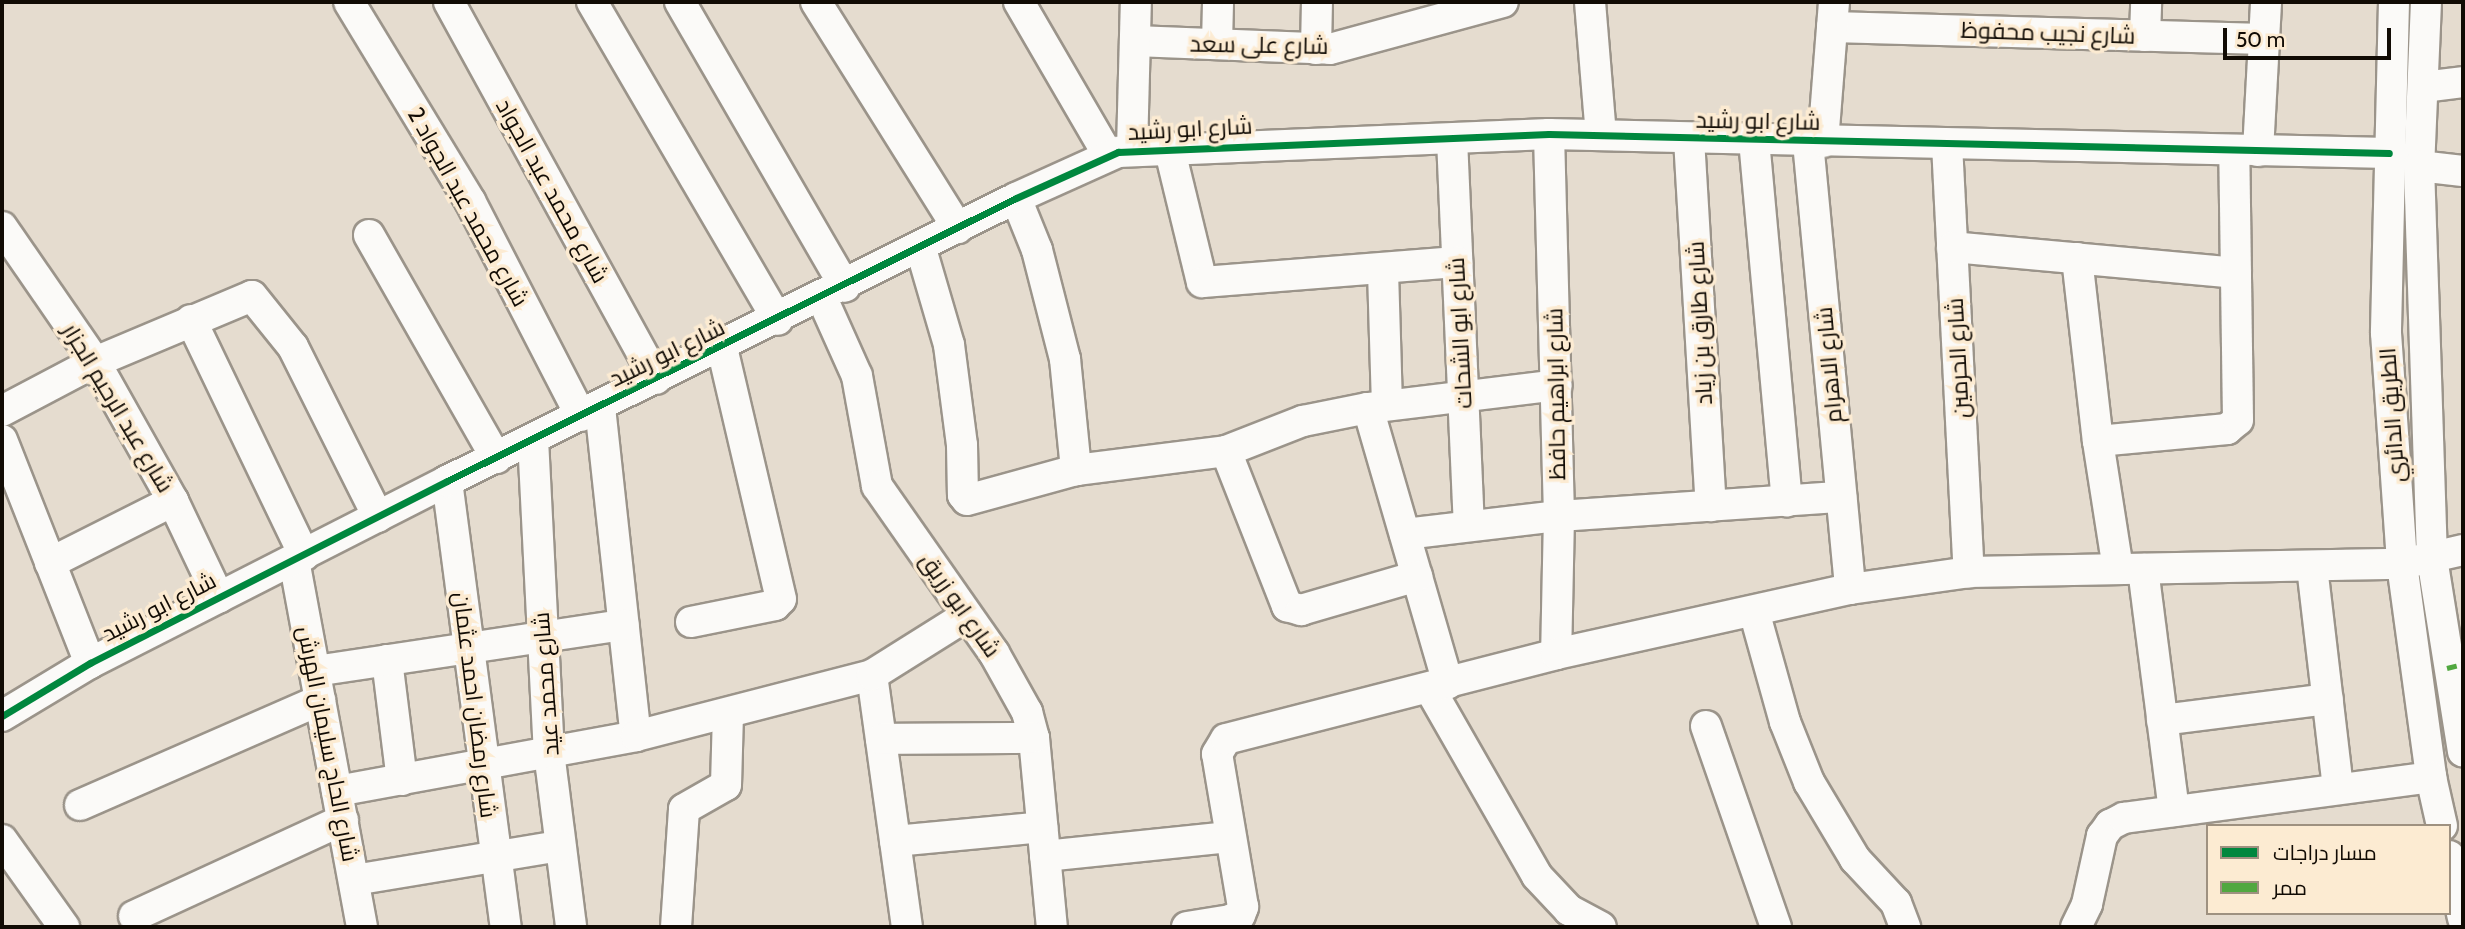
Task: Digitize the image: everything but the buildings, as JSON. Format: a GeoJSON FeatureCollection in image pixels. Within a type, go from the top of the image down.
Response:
{"type":"FeatureCollection","features":[{"type":"Feature","properties":{"kind":"street","name":"شارع محمد عبد الجواد 2"},"geometry":{"type":"LineString","coordinates":[[349,2],[470,201],[590,411]]}},
{"type":"Feature","properties":{"kind":"street","name":"شارع محمد عبد الجواد"},"geometry":{"type":"LineString","coordinates":[[449,2],[656,379]]}},
{"type":"Feature","properties":{"kind":"street"},"geometry":{"type":"LineString","coordinates":[[592,2],[778,320]]}},
{"type":"Feature","properties":{"kind":"street","name":"شارع ابو زريق"},"geometry":{"type":"LineString","coordinates":[[680,2],[833,292],[857,376],[873,478],[1014,684],[1034,738],[1052,927]]}},
{"type":"Feature","properties":{"kind":"street"},"geometry":{"type":"LineString","coordinates":[[817,2],[958,228]]}},
{"type":"Feature","properties":{"kind":"street"},"geometry":{"type":"LineString","coordinates":[[1019,2],[1120,152]]}},
{"type":"Feature","properties":{"kind":"street"},"geometry":{"type":"LineString","coordinates":[[1120,152],[1135,41],[1136,2]]}},
{"type":"Feature","properties":{"kind":"street"},"geometry":{"type":"LineString","coordinates":[[1217,44],[1218,2]]}},
{"type":"Feature","properties":{"kind":"street"},"geometry":{"type":"LineString","coordinates":[[1316,49],[1317,2]]}},
{"type":"Feature","properties":{"kind":"street","name":"شارع على سعد"},"geometry":{"type":"LineString","coordinates":[[1135,41],[1316,49],[1344,46],[1503,2]]}},
{"type":"Feature","properties":{"kind":"street"},"geometry":{"type":"LineString","coordinates":[[1590,2],[1601,135]]}},
{"type":"Feature","properties":{"kind":"street"},"geometry":{"type":"LineString","coordinates":[[2145,36],[2146,2]]}},
{"type":"Feature","properties":{"kind":"street"},"geometry":{"type":"LineString","coordinates":[[2098,440],[2227,429],[2239,414],[2236,272],[2246,151],[2264,39],[2266,2]]}},
{"type":"Feature","properties":{"kind":"street","name":"الطريق الدائري"},"geometry":{"type":"LineString","coordinates":[[2394,2],[2386,333],[2402,564],[2431,777],[2442,824]]}},
{"type":"Feature","properties":{"kind":"street","name":"الطريق الدائري"},"geometry":{"type":"LineString","coordinates":[[2426,2],[2419,166],[2432,558],[2463,752]]}},
{"type":"Feature","properties":{"kind":"street","name":"شارع نجيب محفوظ"},"geometry":{"type":"LineString","coordinates":[[1833,14],[2145,36],[2264,39]]}},
{"type":"Feature","properties":{"kind":"street","name":"شارع الاهرام"},"geometry":{"type":"LineString","coordinates":[[1833,14],[1816,142],[1850,589]]}},
{"type":"Feature","properties":{"kind":"street"},"geometry":{"type":"LineString","coordinates":[[2423,87],[2463,82]]}},
{"type":"Feature","properties":{"kind":"street","name":"شارع ابو رشيد"},"geometry":{"type":"LineString","coordinates":[[2,716],[90,663],[447,481],[778,320],[1016,198],[1120,152],[1170,147],[1549,134],[2389,153]]}},
{"type":"Feature","properties":{"kind":"street","name":"شارع ابراهيم حافظ"},"geometry":{"type":"LineString","coordinates":[[1549,134],[1559,516],[1556,654]]}},
{"type":"Feature","properties":{"kind":"street","name":"شارع ابو الشحات"},"geometry":{"type":"LineString","coordinates":[[1452,139],[1469,526]]}},
{"type":"Feature","properties":{"kind":"street","name":"شارع طارق بن زياد"},"geometry":{"type":"LineString","coordinates":[[1689,139],[1711,506]]}},
{"type":"Feature","properties":{"kind":"street"},"geometry":{"type":"LineString","coordinates":[[1754,140],[1787,501]]}},
{"type":"Feature","properties":{"kind":"street","name":"شارع الحرمين"},"geometry":{"type":"LineString","coordinates":[[1947,144],[1969,572]]}},
{"type":"Feature","properties":{"kind":"street"},"geometry":{"type":"LineString","coordinates":[[1170,147],[1197,275],[1204,282],[1383,271],[1457,262]]}},
{"type":"Feature","properties":{"kind":"street"},"geometry":{"type":"LineString","coordinates":[[2419,166],[2463,171]]}},
{"type":"Feature","properties":{"kind":"street"},"geometry":{"type":"LineString","coordinates":[[1016,198],[1053,304],[1068,381],[1076,470]]}},
{"type":"Feature","properties":{"kind":"street","name":"شارع عبد الرحيم الجزار"},"geometry":{"type":"LineString","coordinates":[[2,227],[95,362],[173,501],[219,598]]}},
{"type":"Feature","properties":{"kind":"street"},"geometry":{"type":"LineString","coordinates":[[369,235],[496,458]]}},
{"type":"Feature","properties":{"kind":"street"},"geometry":{"type":"LineString","coordinates":[[1952,247],[2236,272]]}},
{"type":"Feature","properties":{"kind":"street"},"geometry":{"type":"LineString","coordinates":[[921,248],[949,345],[960,420],[963,495],[971,500],[1076,470],[1226,451],[1303,421],[1377,406],[1557,385]]}},
{"type":"Feature","properties":{"kind":"street"},"geometry":{"type":"LineString","coordinates":[[2077,258],[2098,440],[2130,569],[2162,720],[2174,811]]}},
{"type":"Feature","properties":{"kind":"street"},"geometry":{"type":"LineString","coordinates":[[1383,271],[1377,406],[1417,576],[1439,686],[1537,876],[1569,911],[1601,927]]}},
{"type":"Feature","properties":{"kind":"street"},"geometry":{"type":"LineString","coordinates":[[2,411],[95,362],[247,297],[261,302],[293,347],[378,517]]}},
{"type":"Feature","properties":{"kind":"street","name":"شارع الحاج سليمان الهرش"},"geometry":{"type":"LineString","coordinates":[[191,320],[299,558],[317,686],[362,927]]}},
{"type":"Feature","properties":{"kind":"street"},"geometry":{"type":"LineString","coordinates":[[691,622],[775,605],[781,599],[722,347]]}},
{"type":"Feature","properties":{"kind":"street"},"geometry":{"type":"LineString","coordinates":[[590,411],[624,625],[636,736]]}},
{"type":"Feature","properties":{"kind":"street","name":"شارع محمد عيد"},"geometry":{"type":"LineString","coordinates":[[533,439],[549,752],[570,927]]}},
{"type":"Feature","properties":{"kind":"street"},"geometry":{"type":"LineString","coordinates":[[2,440],[90,663]]}},
{"type":"Feature","properties":{"kind":"street"},"geometry":{"type":"LineString","coordinates":[[1226,451],[1283,600],[1293,610],[1417,576]]}},
{"type":"Feature","properties":{"kind":"street","name":"شارع رمضان احمد عثمان"},"geometry":{"type":"LineString","coordinates":[[447,481],[481,765],[506,927]]}},
{"type":"Feature","properties":{"kind":"street"},"geometry":{"type":"LineString","coordinates":[[1405,534],[1559,516],[1841,498]]}},
{"type":"Feature","properties":{"kind":"street"},"geometry":{"type":"LineString","coordinates":[[50,563],[173,501]]}},
{"type":"Feature","properties":{"kind":"street"},"geometry":{"type":"LineString","coordinates":[[1187,927],[1240,915],[1243,907],[1228,837],[1217,754],[1226,739],[1556,654],[1850,589],[1969,572],[2402,564],[2463,550]]}},
{"type":"Feature","properties":{"kind":"street"},"geometry":{"type":"LineString","coordinates":[[2312,567],[2338,788]]}},
{"type":"Feature","properties":{"kind":"street"},"geometry":{"type":"LineString","coordinates":[[1754,611],[1785,722],[1809,782],[1855,859],[1896,904],[1905,927]]}},
{"type":"Feature","properties":{"kind":"street"},"geometry":{"type":"LineString","coordinates":[[134,916],[340,805],[402,780],[636,736],[872,675],[966,616]]}},
{"type":"Feature","properties":{"kind":"street"},"geometry":{"type":"LineString","coordinates":[[80,806],[317,686],[387,660],[624,625]]}},
{"type":"Feature","properties":{"kind":"street"},"geometry":{"type":"LineString","coordinates":[[387,660],[402,780]]}},
{"type":"Feature","properties":{"kind":"street"},"geometry":{"type":"LineString","coordinates":[[872,675],[906,927]]}},
{"type":"Feature","properties":{"kind":"street"},"geometry":{"type":"LineString","coordinates":[[2162,720],[2328,699]]}},
{"type":"Feature","properties":{"kind":"street"},"geometry":{"type":"LineString","coordinates":[[676,927],[684,809],[726,785],[728,714]]}},
{"type":"Feature","properties":{"kind":"street"},"geometry":{"type":"LineString","coordinates":[[1706,726],[1776,927]]}},
{"type":"Feature","properties":{"kind":"street"},"geometry":{"type":"LineString","coordinates":[[881,739],[1034,738]]}},
{"type":"Feature","properties":{"kind":"street"},"geometry":{"type":"LineString","coordinates":[[2076,927],[2087,904],[2102,836],[2110,825],[2174,811],[2431,777]]}},
{"type":"Feature","properties":{"kind":"street"},"geometry":{"type":"LineString","coordinates":[[895,841],[1228,837]]}},
{"type":"Feature","properties":{"kind":"street"},"geometry":{"type":"LineString","coordinates":[[2,840],[64,927]]}},
{"type":"Feature","properties":{"kind":"street"},"geometry":{"type":"LineString","coordinates":[[354,880],[560,846]]}},
{"type":"Feature","properties":{"kind":"street"},"geometry":{"type":"LineString","coordinates":[[2451,865],[2463,918]]}},
{"type":"Feature","properties":{"kind":"marked path"},"geometry":{"type":"LineString","coordinates":[[2447,668],[2463,664]]}},
{"type":"Feature","properties":{"kind":"cycle path"},"geometry":{"type":"LineString","coordinates":[[2,716],[90,663],[447,481],[1016,198],[1118,152],[1549,134],[2389,153]]}}]}
